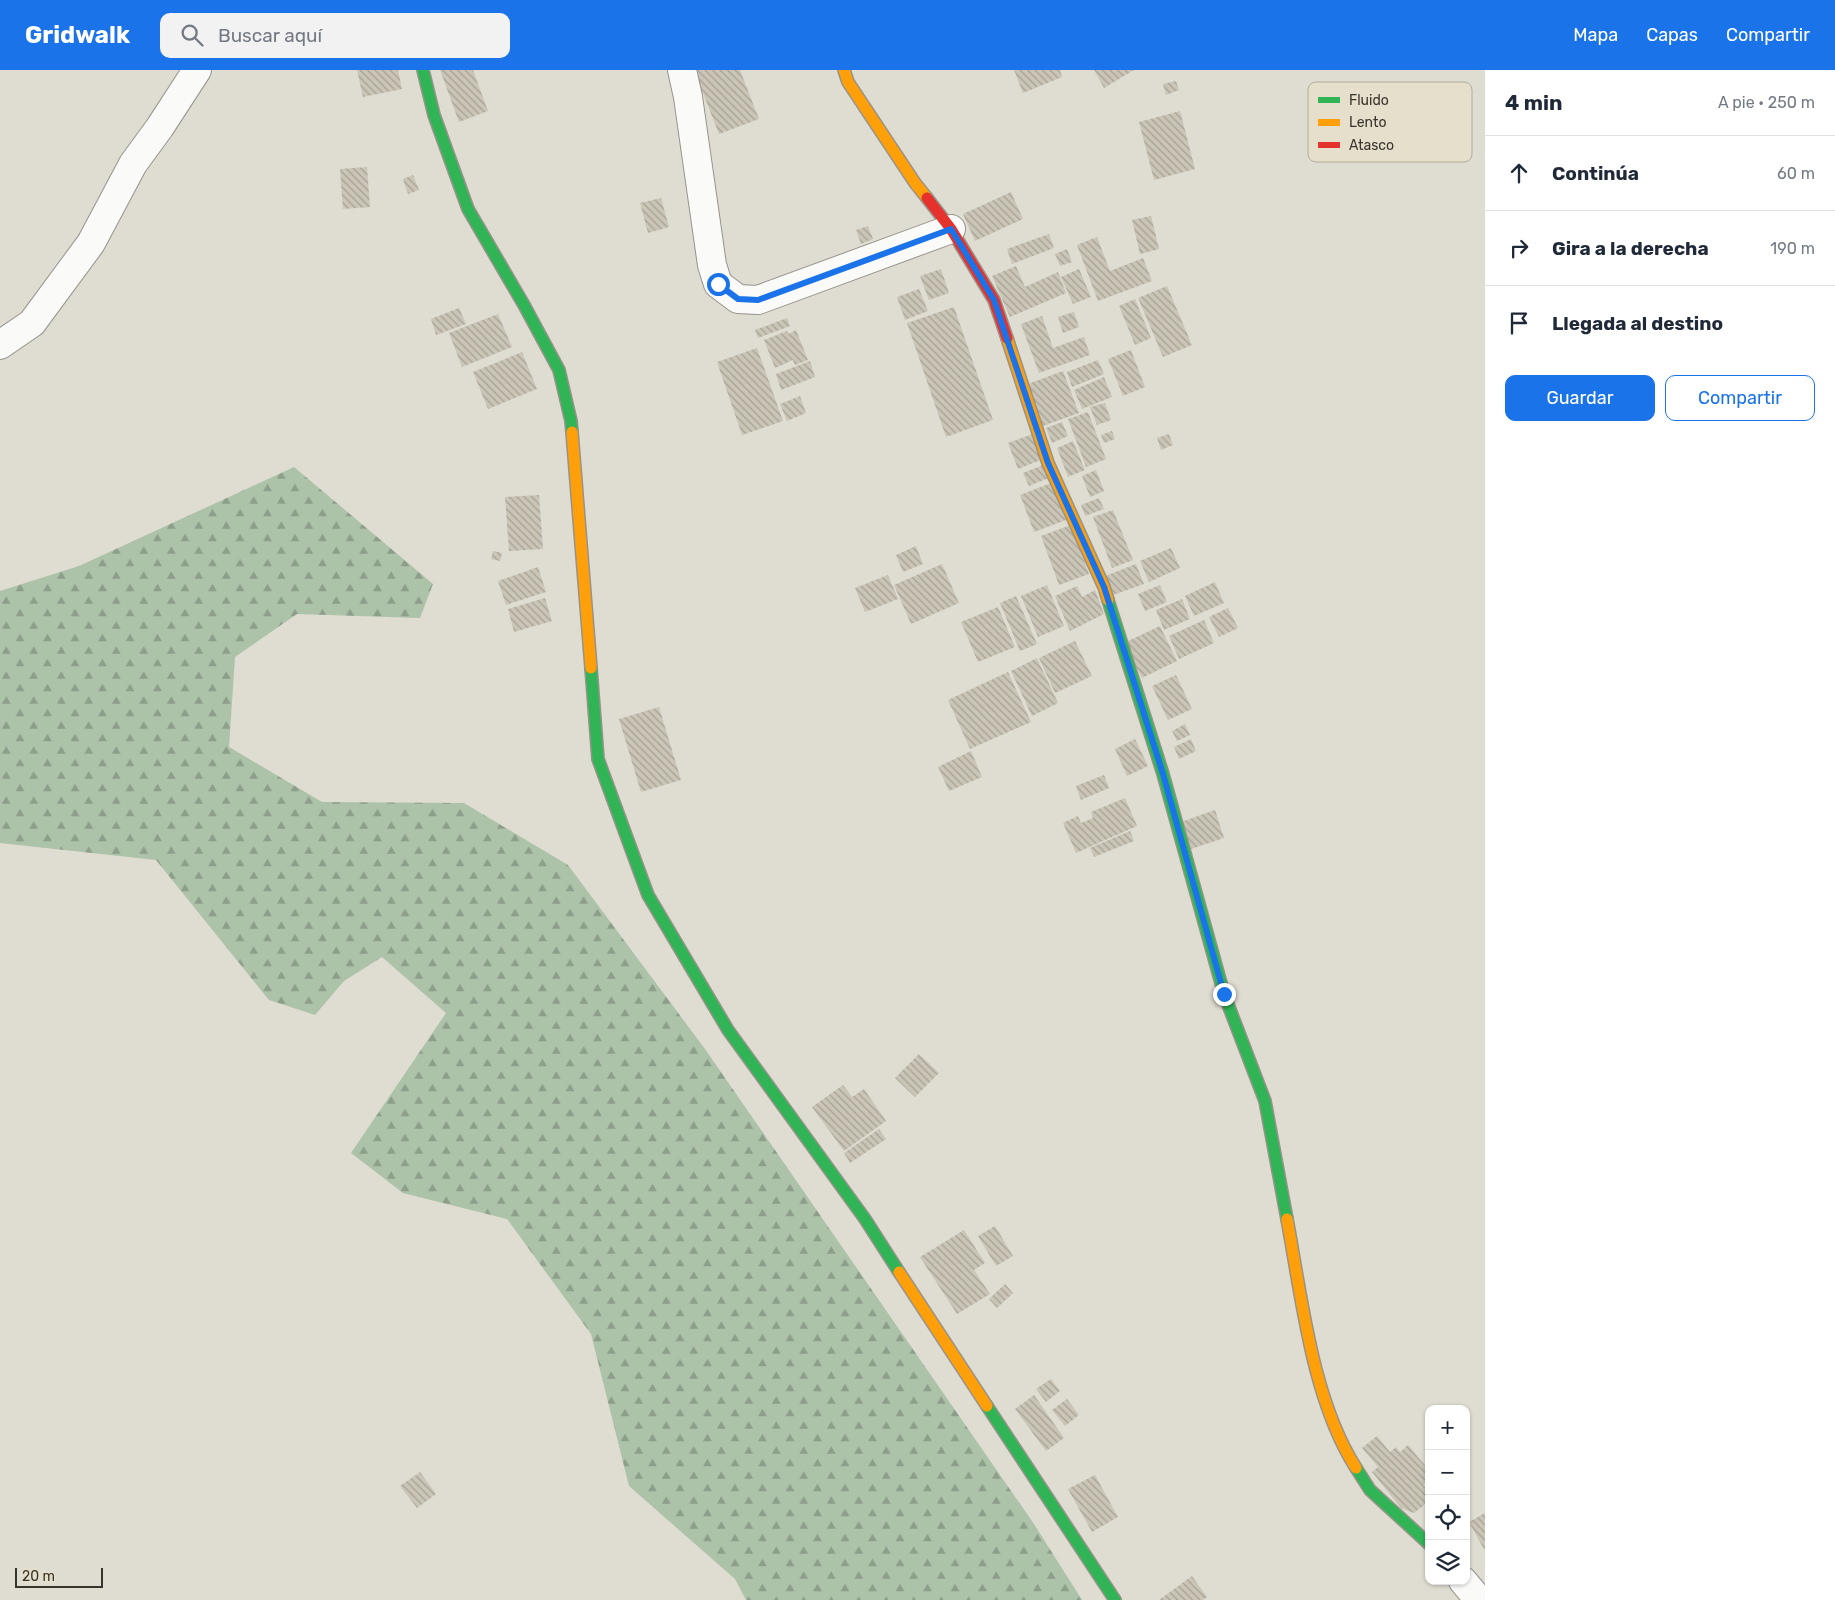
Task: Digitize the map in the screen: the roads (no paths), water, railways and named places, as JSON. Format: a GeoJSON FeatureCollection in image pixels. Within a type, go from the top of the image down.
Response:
{"type":"FeatureCollection","features":[{"type":"Feature","properties":{"kind":"street"},"geometry":{"type":"LineString","coordinates":[[0,345],[32,323],[91,243],[133,164],[160,128],[197,70]]}},
{"type":"Feature","properties":{"kind":"street"},"geometry":{"type":"LineString","coordinates":[[422,70],[434,115],[468,209],[524,305],[559,370],[571,421],[598,760],[648,895],[728,1030],[864,1219],[1115,1600]]}},
{"type":"Feature","properties":{"kind":"street"},"geometry":{"type":"LineString","coordinates":[[682,70],[688,97],[712,265],[718,284],[738,299],[758,300],[951,229]]}},
{"type":"Feature","properties":{"kind":"street"},"geometry":{"type":"LineString","coordinates":[[844,70],[848,82],[915,183],[951,229],[994,300],[1048,463],[1107,597],[1163,774],[1224,994],[1265,1101],[1310,1341],[1322,1393],[1347,1454],[1370,1490],[1425,1540]]}},
{"type":"Feature","properties":{"kind":"street"},"geometry":{"type":"LineString","coordinates":[[1467,1585],[1480,1600]]}}]}
